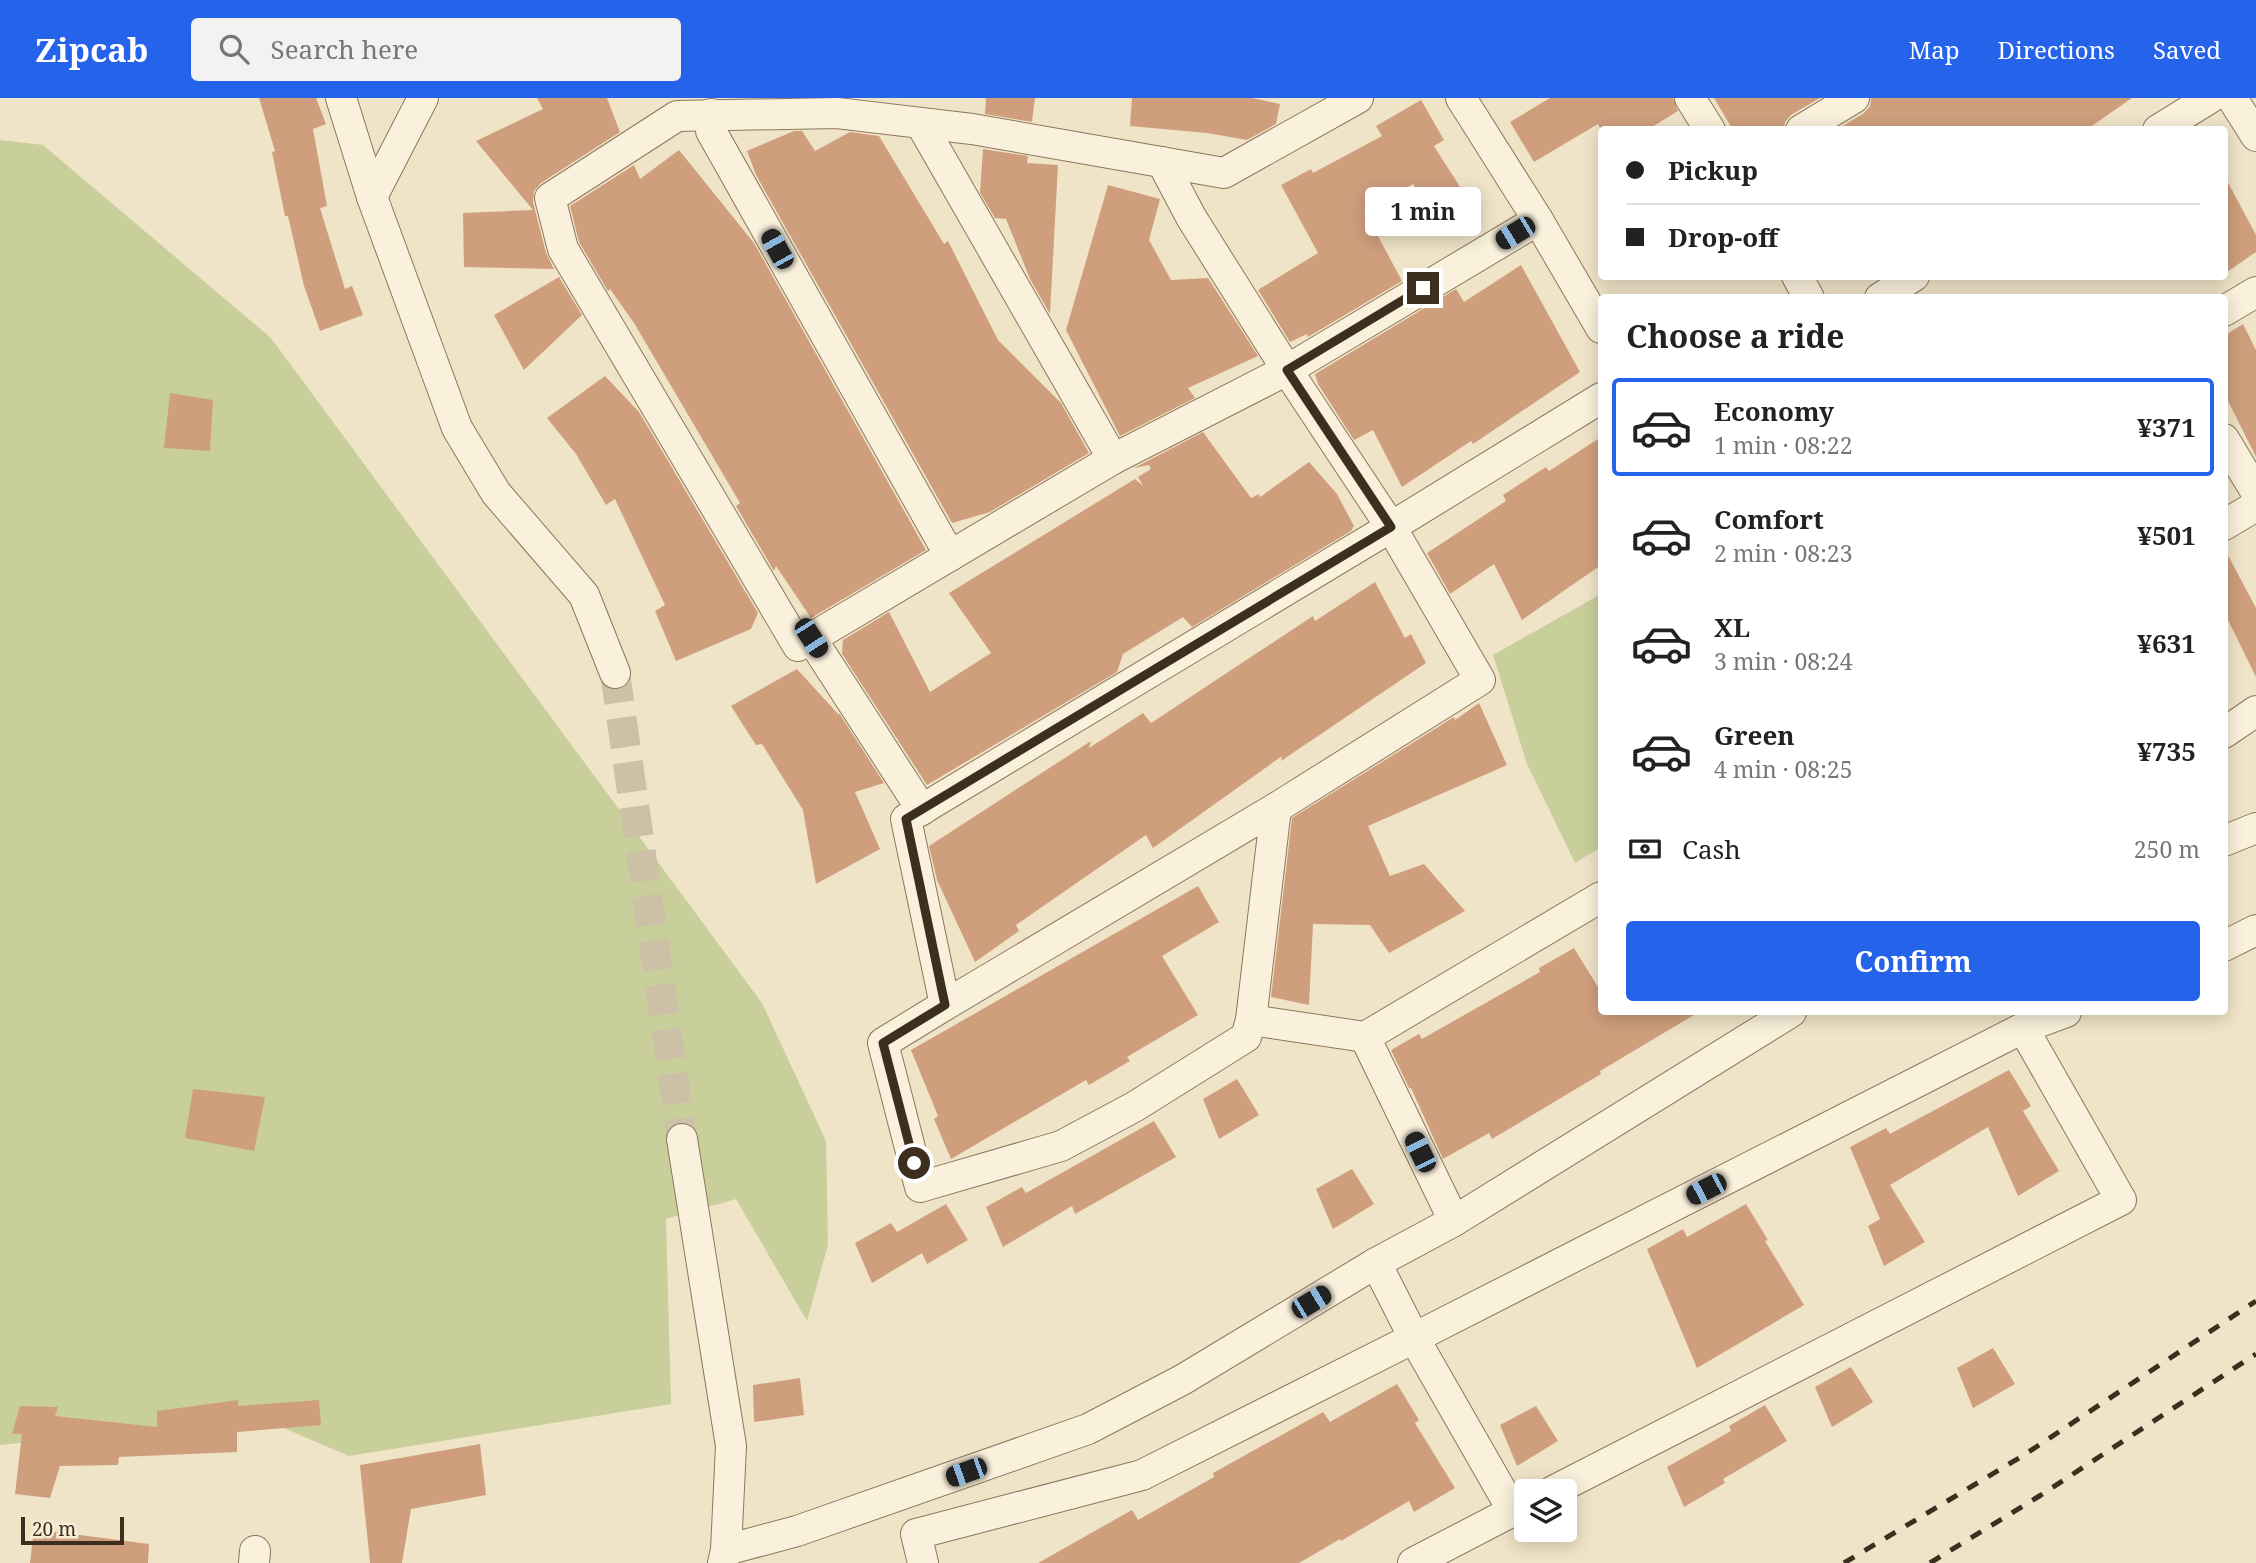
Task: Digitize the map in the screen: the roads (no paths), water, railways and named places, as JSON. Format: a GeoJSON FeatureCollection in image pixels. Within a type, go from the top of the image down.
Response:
{"type":"FeatureCollection","features":[{"type":"Feature","properties":{"kind":"street"},"geometry":{"type":"LineString","coordinates":[[341,98],[372,197],[457,428],[496,493],[584,595],[615,673]]}},
{"type":"Feature","properties":{"kind":"street"},"geometry":{"type":"LineString","coordinates":[[372,197],[423,98]]}},
{"type":"Feature","properties":{"kind":"street"},"geometry":{"type":"LineString","coordinates":[[1358,98],[1224,173],[972,129],[837,113],[677,116],[550,198],[563,249],[798,646],[1113,459],[1287,370],[1538,220]]}},
{"type":"Feature","properties":{"kind":"street"},"geometry":{"type":"LineString","coordinates":[[1461,98],[1538,220],[1598,323]]}},
{"type":"Feature","properties":{"kind":"street"},"geometry":{"type":"LineString","coordinates":[[1690,98],[1708,126]]}},
{"type":"Feature","properties":{"kind":"street"},"geometry":{"type":"LineString","coordinates":[[1808,126],[1854,98]]}},
{"type":"Feature","properties":{"kind":"street"},"geometry":{"type":"LineString","coordinates":[[2164,126],[2210,98]]}},
{"type":"Feature","properties":{"kind":"street"},"geometry":{"type":"LineString","coordinates":[[2232,98],[2256,136]]}},
{"type":"Feature","properties":{"kind":"street"},"geometry":{"type":"LineString","coordinates":[[711,114],[711,131],[950,556]]}},
{"type":"Feature","properties":{"kind":"street"},"geometry":{"type":"LineString","coordinates":[[920,124],[1113,459]]}},
{"type":"Feature","properties":{"kind":"street"},"geometry":{"type":"LineString","coordinates":[[1162,162],[1191,217],[1287,370],[1391,527],[1480,680],[1276,808],[883,1043],[920,1187],[1061,1146],[1134,1107],[1246,1037],[1251,1020],[1276,808]]}},
{"type":"Feature","properties":{"kind":"street"},"geometry":{"type":"LineString","coordinates":[[1886,294],[1908,280]]}},
{"type":"Feature","properties":{"kind":"street"},"geometry":{"type":"LineString","coordinates":[[2228,310],[2256,292]]}},
{"type":"Feature","properties":{"kind":"street"},"geometry":{"type":"LineString","coordinates":[[945,1005],[906,819],[1598,400]]}},
{"type":"Feature","properties":{"kind":"street"},"geometry":{"type":"LineString","coordinates":[[2228,446],[2256,492]]}},
{"type":"Feature","properties":{"kind":"street"},"geometry":{"type":"LineString","coordinates":[[2228,523],[2256,506]]}},
{"type":"Feature","properties":{"kind":"street"},"geometry":{"type":"LineString","coordinates":[[811,638],[922,810]]}},
{"type":"Feature","properties":{"kind":"street"},"geometry":{"type":"LineString","coordinates":[[2228,730],[2256,711]]}},
{"type":"Feature","properties":{"kind":"street"},"geometry":{"type":"LineString","coordinates":[[2228,839],[2256,828]]}},
{"type":"Feature","properties":{"kind":"street"},"geometry":{"type":"LineString","coordinates":[[1251,1020],[1365,1037],[1598,899]]}},
{"type":"Feature","properties":{"kind":"street"},"geometry":{"type":"LineString","coordinates":[[2228,944],[2256,930]]}},
{"type":"Feature","properties":{"kind":"street"},"geometry":{"type":"LineString","coordinates":[[682,1139],[731,1446],[724,1556],[1088,1429],[1182,1380],[1376,1263],[1454,1221],[1786,1015]]}},
{"type":"Feature","properties":{"kind":"street"},"geometry":{"type":"LineString","coordinates":[[923,1563],[916,1534],[1142,1475],[2023,1028],[2058,1015]]}},
{"type":"Feature","properties":{"kind":"street"},"geometry":{"type":"LineString","coordinates":[[1576,1479],[2121,1200],[2023,1028]]}},
{"type":"Feature","properties":{"kind":"street"},"geometry":{"type":"LineString","coordinates":[[1365,1037],[1454,1221]]}},
{"type":"Feature","properties":{"kind":"street"},"geometry":{"type":"LineString","coordinates":[[1376,1263],[1415,1338],[1514,1498]]}},
{"type":"Feature","properties":{"kind":"street"},"geometry":{"type":"LineString","coordinates":[[1413,1563],[1514,1511]]}},
{"type":"Feature","properties":{"kind":"tunnel"},"geometry":{"type":"LineString","coordinates":[[615,673],[682,1139]]}},
{"type":"Feature","properties":{"kind":"railway"},"geometry":{"type":"LineString","coordinates":[[1844,1563],[2024,1455],[2256,1301]]}},
{"type":"Feature","properties":{"kind":"railway"},"geometry":{"type":"LineString","coordinates":[[1930,1563],[2041,1495],[2256,1354]]}}]}
